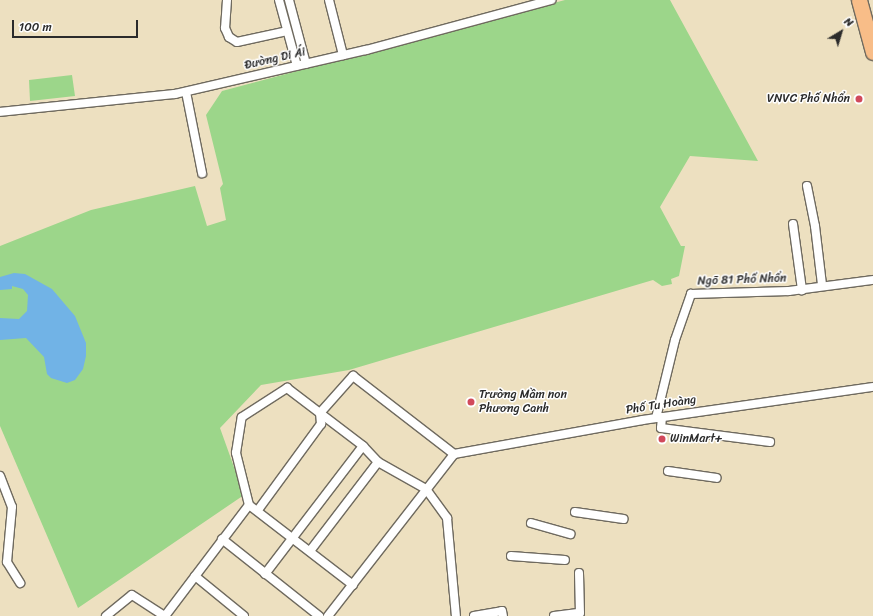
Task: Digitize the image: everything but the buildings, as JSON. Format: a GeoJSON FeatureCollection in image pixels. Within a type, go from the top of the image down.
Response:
{"type":"FeatureCollection","features":[{"type":"Feature","properties":{"kind":"highway"},"geometry":{"type":"LineString","coordinates":[[859,0],[873,52]]}},
{"type":"Feature","properties":{"kind":"street"},"geometry":{"type":"LineString","coordinates":[[227,0],[225,28],[229,37],[237,42],[287,31]]}},
{"type":"Feature","properties":{"kind":"street"},"geometry":{"type":"LineString","coordinates":[[279,0],[296,66]]}},
{"type":"Feature","properties":{"kind":"street"},"geometry":{"type":"LineString","coordinates":[[289,0],[306,64]]}},
{"type":"Feature","properties":{"kind":"street"},"geometry":{"type":"LineString","coordinates":[[329,0],[343,55]]}},
{"type":"Feature","properties":{"kind":"street","name":"Đường Di Ái"},"geometry":{"type":"LineString","coordinates":[[0,112],[186,92],[343,55],[550,0]]}},
{"type":"Feature","properties":{"kind":"street"},"geometry":{"type":"LineString","coordinates":[[186,92],[202,173]]}},
{"type":"Feature","properties":{"kind":"street"},"geometry":{"type":"LineString","coordinates":[[807,186],[815,226],[822,286]]}},
{"type":"Feature","properties":{"kind":"street"},"geometry":{"type":"LineString","coordinates":[[793,224],[802,290]]}},
{"type":"Feature","properties":{"kind":"street","name":"Ngõ 81 Phố Nhổn"},"geometry":{"type":"LineString","coordinates":[[659,417],[675,340],[691,294],[802,290],[873,280]]}},
{"type":"Feature","properties":{"kind":"street"},"geometry":{"type":"LineString","coordinates":[[258,510],[321,424],[320,413],[353,376],[454,454],[328,616]]}},
{"type":"Feature","properties":{"kind":"street","name":"Phố Tu Hoàng"},"geometry":{"type":"LineString","coordinates":[[454,454],[659,417],[873,387]]}},
{"type":"Feature","properties":{"kind":"street"},"geometry":{"type":"LineString","coordinates":[[353,585],[258,510],[249,505],[236,453],[242,417],[287,388],[363,446],[378,462],[426,489],[446,518],[456,616]]}},
{"type":"Feature","properties":{"kind":"street"},"geometry":{"type":"LineString","coordinates":[[659,417],[661,428],[770,442]]}},
{"type":"Feature","properties":{"kind":"street"},"geometry":{"type":"LineString","coordinates":[[265,574],[363,446]]}},
{"type":"Feature","properties":{"kind":"street"},"geometry":{"type":"LineString","coordinates":[[310,551],[378,462]]}},
{"type":"Feature","properties":{"kind":"street"},"geometry":{"type":"LineString","coordinates":[[668,471],[718,478]]}},
{"type":"Feature","properties":{"kind":"street"},"geometry":{"type":"LineString","coordinates":[[0,476],[12,507],[7,562],[20,583]]}},
{"type":"Feature","properties":{"kind":"street"},"geometry":{"type":"LineString","coordinates":[[106,616],[132,595],[164,616],[249,505]]}},
{"type":"Feature","properties":{"kind":"street"},"geometry":{"type":"LineString","coordinates":[[575,512],[590,516],[606,515],[623,519]]}},
{"type":"Feature","properties":{"kind":"street"},"geometry":{"type":"LineString","coordinates":[[531,523],[570,534]]}},
{"type":"Feature","properties":{"kind":"street"},"geometry":{"type":"LineString","coordinates":[[222,539],[319,616]]}},
{"type":"Feature","properties":{"kind":"street"},"geometry":{"type":"LineString","coordinates":[[511,556],[565,560]]}},
{"type":"Feature","properties":{"kind":"street"},"geometry":{"type":"LineString","coordinates":[[554,616],[581,615],[579,573]]}},
{"type":"Feature","properties":{"kind":"street"},"geometry":{"type":"LineString","coordinates":[[195,576],[244,616]]}},
{"type":"Feature","properties":{"kind":"street"},"geometry":{"type":"LineString","coordinates":[[474,616],[502,611],[503,616]]}},
{"type":"Feature","properties":{"kind":"green space"},"geometry":{"type":"Polygon","coordinates":[[[565,0],[670,0],[758,161],[690,156],[660,207],[681,246],[685,246],[679,276],[671,279],[672,284],[662,286],[653,280],[349,370],[261,385],[220,428],[244,495],[78,608],[0,426],[0,246],[91,210],[195,186],[207,226],[226,220],[220,188],[223,184],[206,115],[222,91],[565,0]]]}},
{"type":"Feature","properties":{"kind":"green space"},"geometry":{"type":"Polygon","coordinates":[[[72,75],[75,96],[30,101],[29,80],[72,75]]]}},
{"type":"Feature","properties":{"kind":"water"},"geometry":{"type":"Polygon","coordinates":[[[14,273],[25,274],[52,289],[75,316],[86,343],[86,356],[83,369],[75,380],[67,383],[51,378],[47,374],[44,357],[26,338],[0,340],[0,318],[19,319],[27,311],[28,295],[23,289],[12,286],[12,289],[0,290],[0,277],[14,273]]]}},
{"type":"Feature","properties":{"kind":"place","name":"VNVC Phố Nhổn"},"geometry":{"type":"Point","coordinates":[859,99]}},
{"type":"Feature","properties":{"kind":"place","name":"Trường Mầm non Phương Canh"},"geometry":{"type":"Point","coordinates":[471,402]}},
{"type":"Feature","properties":{"kind":"place","name":"WinMart+"},"geometry":{"type":"Point","coordinates":[662,439]}}]}
